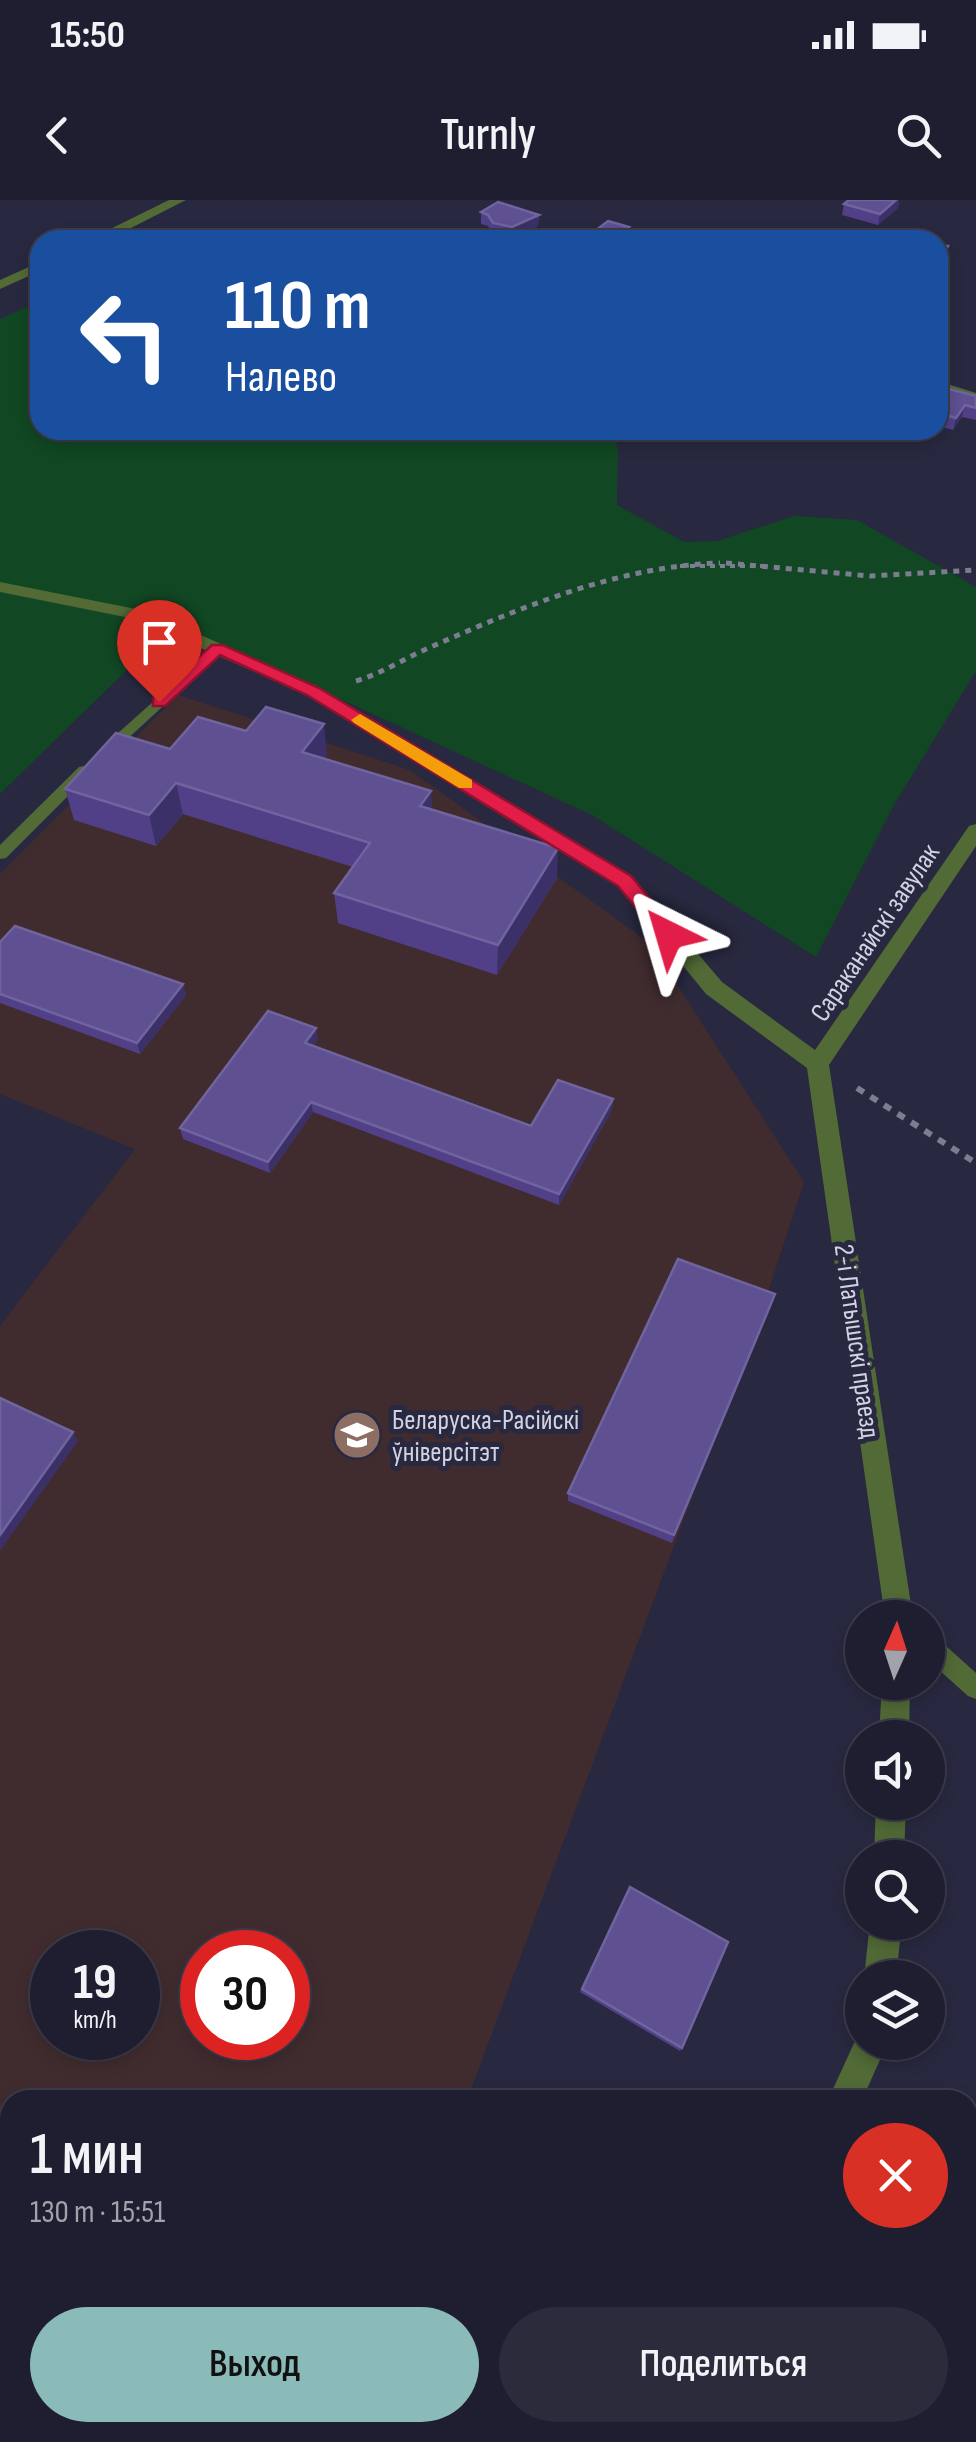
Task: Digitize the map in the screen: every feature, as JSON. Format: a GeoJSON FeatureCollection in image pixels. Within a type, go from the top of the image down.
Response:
{"type":"FeatureCollection","features":[{"type":"Feature","properties":{"kind":"street"},"geometry":{"type":"LineString","coordinates":[[116,230],[179,200]]}},
{"type":"Feature","properties":{"kind":"street"},"geometry":{"type":"LineString","coordinates":[[1,284],[30,271]]}},
{"type":"Feature","properties":{"kind":"street"},"geometry":{"type":"LineString","coordinates":[[948,389],[976,398]]}},
{"type":"Feature","properties":{"kind":"street"},"geometry":{"type":"LineString","coordinates":[[0,587],[140,615],[313,691],[624,881],[714,988],[818,1064]]}},
{"type":"Feature","properties":{"kind":"street","name":"Сараканайскі завулак"},"geometry":{"type":"LineString","coordinates":[[818,1064],[976,831]]}},
{"type":"Feature","properties":{"kind":"street","name":"2-і Латышскі праезд"},"geometry":{"type":"LineString","coordinates":[[818,1064],[896,1600]]}},
{"type":"Feature","properties":{"kind":"street"},"geometry":{"type":"LineString","coordinates":[[850,2090],[864,2060]]}},
{"type":"Feature","properties":{"kind":"lane"},"geometry":{"type":"LineString","coordinates":[[0,854],[218,648]]}},
{"type":"Feature","properties":{"kind":"lane"},"geometry":{"type":"LineString","coordinates":[[945,1660],[976,1688]]}},
{"type":"Feature","properties":{"kind":"path"},"geometry":{"type":"LineString","coordinates":[[313,691],[378,676],[417,652],[564,591],[664,568],[699,563],[792,566],[899,578],[976,570]]}},
{"type":"Feature","properties":{"kind":"path"},"geometry":{"type":"LineString","coordinates":[[818,1064],[976,1162]]}},
{"type":"Feature","properties":{"kind":"shaded area","name":"Беларуска-Расійскі ўніверсітэт"},"geometry":{"type":"Polygon","coordinates":[[[178,695],[410,770],[651,944],[804,1182],[765,1302],[471,2090],[0,2090],[0,1326],[135,1149],[0,1094],[0,874],[178,695]]]}},
{"type":"Feature","properties":{"kind":"green space"},"geometry":{"type":"Polygon","coordinates":[[[30,306],[30,440],[615,440],[617,505],[684,542],[717,541],[794,516],[857,520],[976,587],[976,671],[894,805],[816,957],[592,815],[175,623],[0,794],[0,319],[30,306]]]}},
{"type":"Feature","properties":{"kind":"building"},"geometry":{"type":"Polygon","coordinates":[[[849,200],[896,200],[880,214],[844,204],[849,200]]]}},
{"type":"Feature","properties":{"kind":"building"},"geometry":{"type":"Polygon","coordinates":[[[498,202],[539,215],[512,227],[493,223],[481,212],[498,202]]]}},
{"type":"Feature","properties":{"kind":"building"},"geometry":{"type":"Polygon","coordinates":[[[608,221],[629,227],[625,230],[596,230],[608,221]]]}},
{"type":"Feature","properties":{"kind":"building"},"geometry":{"type":"Polygon","coordinates":[[[948,390],[976,396],[976,408],[965,405],[956,418],[948,416],[948,390]]]}},
{"type":"Feature","properties":{"kind":"building"},"geometry":{"type":"Polygon","coordinates":[[[266,707],[324,724],[302,752],[431,791],[420,806],[558,848],[498,945],[334,893],[370,843],[176,783],[149,815],[65,789],[116,733],[170,749],[198,717],[246,731],[266,707]]]}},
{"type":"Feature","properties":{"kind":"building"},"geometry":{"type":"Polygon","coordinates":[[[15,926],[183,984],[137,1043],[0,994],[0,942],[15,926]]]}},
{"type":"Feature","properties":{"kind":"building"},"geometry":{"type":"Polygon","coordinates":[[[268,1011],[316,1028],[305,1043],[531,1126],[558,1080],[613,1099],[559,1194],[311,1102],[268,1162],[180,1128],[268,1011]]]}},
{"type":"Feature","properties":{"kind":"building"},"geometry":{"type":"Polygon","coordinates":[[[678,1259],[775,1294],[674,1535],[568,1493],[678,1259]]]}},
{"type":"Feature","properties":{"kind":"building"},"geometry":{"type":"Polygon","coordinates":[[[0,1398],[73,1432],[0,1535],[0,1398]]]}},
{"type":"Feature","properties":{"kind":"building"},"geometry":{"type":"Polygon","coordinates":[[[630,1887],[728,1942],[682,2048],[582,1989],[630,1887]]]}},
{"type":"Feature","properties":{"kind":"slow traffic"},"geometry":{"type":"LineString","coordinates":[[360,720],[466,784]]}},
{"type":"Feature","properties":{"kind":"place","name":"Беларуска-Расійскі ўніверсітэт"},"geometry":{"type":"Point","coordinates":[357,1435]}},
{"type":"Feature","properties":{"kind":"route"},"geometry":{"type":"LineString","coordinates":[[159,702],[218,648],[250,662],[313,691],[624,881],[669,935]]}}]}
